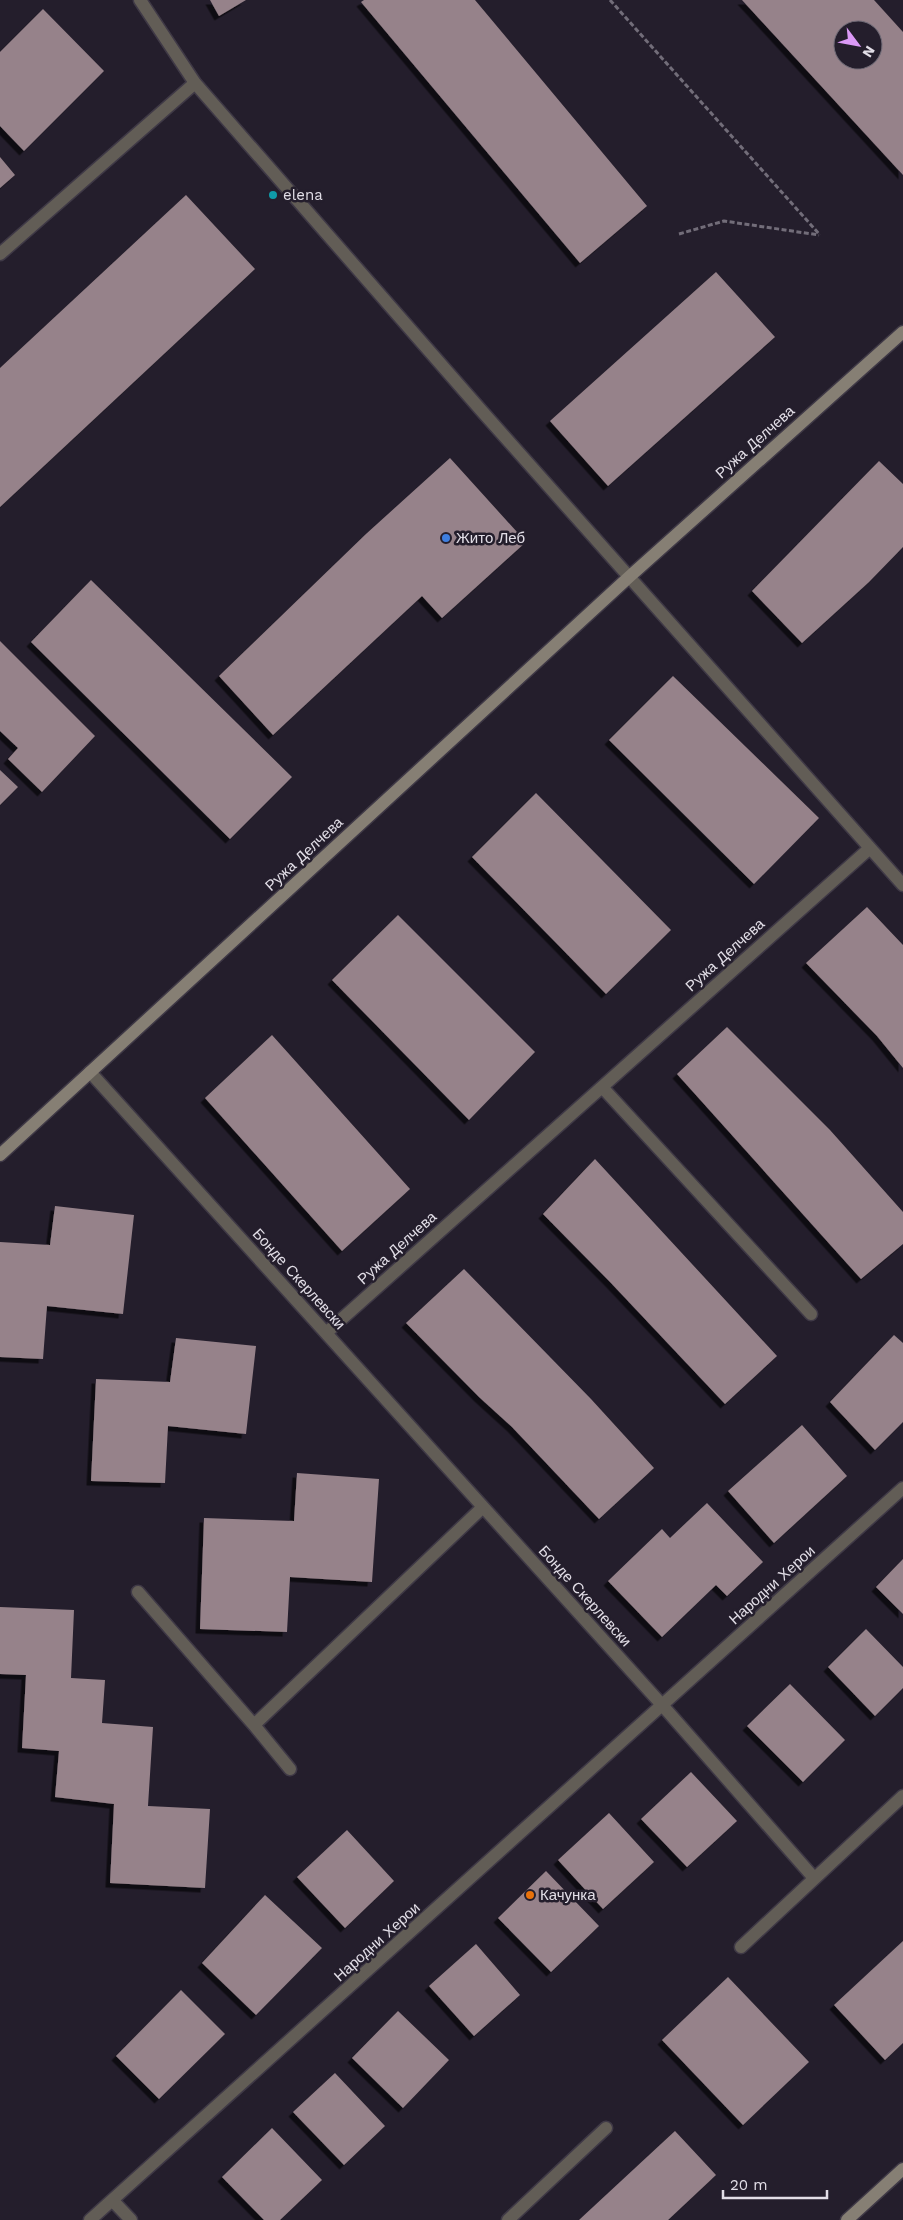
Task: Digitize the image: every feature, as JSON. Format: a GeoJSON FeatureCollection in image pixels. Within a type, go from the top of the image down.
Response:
{"type":"FeatureCollection","features":[{"type":"Feature","properties":{"kind":"street"},"geometry":{"type":"LineString","coordinates":[[140,0],[195,83],[903,885]]}},
{"type":"Feature","properties":{"kind":"street"},"geometry":{"type":"LineString","coordinates":[[0,254],[195,83]]}},
{"type":"Feature","properties":{"kind":"street","name":"Ружа Делчева"},"geometry":{"type":"LineString","coordinates":[[0,1155],[629,576],[903,332]]}},
{"type":"Feature","properties":{"kind":"street","name":"Ружа Делчева"},"geometry":{"type":"LineString","coordinates":[[326,1333],[870,848]]}},
{"type":"Feature","properties":{"kind":"street","name":"Бонде Скерлевски"},"geometry":{"type":"LineString","coordinates":[[90,1072],[663,1706]]}},
{"type":"Feature","properties":{"kind":"street"},"geometry":{"type":"LineString","coordinates":[[602,1087],[811,1314]]}},
{"type":"Feature","properties":{"kind":"street","name":"Народни Херои"},"geometry":{"type":"LineString","coordinates":[[90,2220],[113,2202],[903,1488]]}},
{"type":"Feature","properties":{"kind":"street"},"geometry":{"type":"LineString","coordinates":[[254,1725],[483,1507]]}},
{"type":"Feature","properties":{"kind":"street"},"geometry":{"type":"LineString","coordinates":[[138,1592],[290,1769]]}},
{"type":"Feature","properties":{"kind":"street"},"geometry":{"type":"LineString","coordinates":[[663,1706],[814,1878]]}},
{"type":"Feature","properties":{"kind":"street"},"geometry":{"type":"LineString","coordinates":[[741,1947],[903,1796]]}},
{"type":"Feature","properties":{"kind":"street"},"geometry":{"type":"LineString","coordinates":[[508,2220],[606,2128]]}},
{"type":"Feature","properties":{"kind":"street"},"geometry":{"type":"LineString","coordinates":[[847,2220],[903,2169]]}},
{"type":"Feature","properties":{"kind":"street"},"geometry":{"type":"LineString","coordinates":[[113,2202],[131,2220]]}},
{"type":"Feature","properties":{"kind":"path"},"geometry":{"type":"LineString","coordinates":[[610,0],[820,235],[724,222],[679,234]]}},
{"type":"Feature","properties":{"kind":"building"},"geometry":{"type":"Polygon","coordinates":[[[210,0],[246,0],[219,16],[210,0]]]}},
{"type":"Feature","properties":{"kind":"building"},"geometry":{"type":"Polygon","coordinates":[[[364,0],[475,0],[647,206],[580,263],[361,2],[364,0]]]}},
{"type":"Feature","properties":{"kind":"building"},"geometry":{"type":"Polygon","coordinates":[[[742,0],[874,0],[903,32],[903,175],[742,0]]]}},
{"type":"Feature","properties":{"kind":"building"},"geometry":{"type":"Polygon","coordinates":[[[43,9],[104,71],[24,151],[0,126],[0,52],[43,9]]]}},
{"type":"Feature","properties":{"kind":"building"},"geometry":{"type":"Polygon","coordinates":[[[0,157],[15,175],[0,188],[0,157]]]}},
{"type":"Feature","properties":{"kind":"building"},"geometry":{"type":"Polygon","coordinates":[[[186,195],[255,269],[0,507],[0,368],[186,195]]]}},
{"type":"Feature","properties":{"kind":"building"},"geometry":{"type":"Polygon","coordinates":[[[716,272],[775,337],[608,486],[550,421],[716,272]]]}},
{"type":"Feature","properties":{"kind":"building"},"geometry":{"type":"Polygon","coordinates":[[[450,458],[526,542],[442,618],[422,596],[273,735],[219,676],[366,534],[450,458]]]}},
{"type":"Feature","properties":{"kind":"building"},"geometry":{"type":"Polygon","coordinates":[[[879,461],[903,484],[903,547],[869,582],[802,643],[752,591],[879,461]]]}},
{"type":"Feature","properties":{"kind":"building"},"geometry":{"type":"Polygon","coordinates":[[[91,580],[292,777],[230,839],[31,642],[91,580]]]}},
{"type":"Feature","properties":{"kind":"building"},"geometry":{"type":"Polygon","coordinates":[[[0,641],[95,736],[42,792],[8,759],[18,748],[0,731],[0,641]]]}},
{"type":"Feature","properties":{"kind":"building"},"geometry":{"type":"Polygon","coordinates":[[[673,676],[819,818],[754,884],[609,740],[673,676]]]}},
{"type":"Feature","properties":{"kind":"building"},"geometry":{"type":"Polygon","coordinates":[[[0,770],[18,787],[0,805],[0,770]]]}},
{"type":"Feature","properties":{"kind":"building"},"geometry":{"type":"Polygon","coordinates":[[[536,793],[671,930],[606,994],[472,857],[536,793]]]}},
{"type":"Feature","properties":{"kind":"building"},"geometry":{"type":"Polygon","coordinates":[[[867,907],[903,945],[903,1068],[877,1036],[806,963],[867,907]]]}},
{"type":"Feature","properties":{"kind":"building"},"geometry":{"type":"Polygon","coordinates":[[[398,915],[535,1052],[469,1120],[332,980],[398,915]]]}},
{"type":"Feature","properties":{"kind":"building"},"geometry":{"type":"Polygon","coordinates":[[[727,1027],[830,1130],[903,1212],[903,1244],[861,1279],[677,1074],[727,1027]]]}},
{"type":"Feature","properties":{"kind":"building"},"geometry":{"type":"Polygon","coordinates":[[[272,1035],[410,1189],[342,1251],[205,1098],[272,1035]]]}},
{"type":"Feature","properties":{"kind":"building"},"geometry":{"type":"Polygon","coordinates":[[[595,1159],[777,1356],[725,1404],[543,1214],[595,1159]]]}},
{"type":"Feature","properties":{"kind":"building"},"geometry":{"type":"Polygon","coordinates":[[[55,1206],[134,1215],[123,1314],[47,1306],[43,1359],[0,1357],[0,1242],[50,1245],[55,1206]]]}},
{"type":"Feature","properties":{"kind":"building"},"geometry":{"type":"Polygon","coordinates":[[[464,1269],[591,1399],[654,1468],[599,1519],[512,1427],[479,1397],[406,1323],[464,1269]]]}},
{"type":"Feature","properties":{"kind":"building"},"geometry":{"type":"Polygon","coordinates":[[[894,1335],[903,1343],[903,1422],[875,1450],[830,1402],[894,1335]]]}},
{"type":"Feature","properties":{"kind":"building"},"geometry":{"type":"Polygon","coordinates":[[[176,1338],[256,1346],[246,1434],[168,1426],[165,1483],[91,1481],[96,1379],[170,1382],[176,1338]]]}},
{"type":"Feature","properties":{"kind":"building"},"geometry":{"type":"Polygon","coordinates":[[[802,1425],[847,1476],[774,1543],[728,1491],[802,1425]]]}},
{"type":"Feature","properties":{"kind":"building"},"geometry":{"type":"Polygon","coordinates":[[[297,1473],[379,1479],[372,1582],[290,1577],[287,1632],[200,1629],[204,1518],[294,1521],[297,1473]]]}},
{"type":"Feature","properties":{"kind":"building"},"geometry":{"type":"Polygon","coordinates":[[[707,1503],[763,1562],[727,1596],[716,1585],[662,1637],[608,1581],[662,1529],[670,1538],[707,1503]]]}},
{"type":"Feature","properties":{"kind":"building"},"geometry":{"type":"Polygon","coordinates":[[[903,1559],[903,1614],[876,1587],[903,1559]]]}},
{"type":"Feature","properties":{"kind":"building"},"geometry":{"type":"Polygon","coordinates":[[[0,1607],[74,1610],[71,1678],[105,1680],[102,1723],[153,1727],[148,1806],[210,1809],[205,1888],[110,1883],[114,1804],[55,1797],[59,1751],[22,1748],[26,1675],[0,1674],[0,1607]]]}},
{"type":"Feature","properties":{"kind":"building"},"geometry":{"type":"Polygon","coordinates":[[[866,1629],[903,1667],[903,1688],[875,1716],[828,1667],[866,1629]]]}},
{"type":"Feature","properties":{"kind":"building"},"geometry":{"type":"Polygon","coordinates":[[[790,1684],[845,1740],[803,1782],[747,1726],[790,1684]]]}},
{"type":"Feature","properties":{"kind":"building"},"geometry":{"type":"Polygon","coordinates":[[[691,1772],[737,1821],[687,1867],[641,1819],[691,1772]]]}},
{"type":"Feature","properties":{"kind":"building"},"geometry":{"type":"Polygon","coordinates":[[[609,1813],[654,1862],[603,1909],[558,1860],[609,1813]]]}},
{"type":"Feature","properties":{"kind":"building"},"geometry":{"type":"Polygon","coordinates":[[[347,1830],[394,1881],[345,1928],[297,1877],[347,1830]]]}},
{"type":"Feature","properties":{"kind":"building"},"geometry":{"type":"Polygon","coordinates":[[[546,1871],[599,1926],[551,1972],[498,1918],[546,1871]]]}},
{"type":"Feature","properties":{"kind":"building"},"geometry":{"type":"Polygon","coordinates":[[[265,1895],[322,1948],[256,2015],[202,1963],[265,1895]]]}},
{"type":"Feature","properties":{"kind":"building"},"geometry":{"type":"Polygon","coordinates":[[[903,1941],[903,2043],[885,2060],[834,2005],[903,1941]]]}},
{"type":"Feature","properties":{"kind":"building"},"geometry":{"type":"Polygon","coordinates":[[[476,1944],[520,1995],[474,2036],[429,1986],[476,1944]]]}},
{"type":"Feature","properties":{"kind":"building"},"geometry":{"type":"Polygon","coordinates":[[[728,1977],[809,2062],[743,2125],[662,2040],[728,1977]]]}},
{"type":"Feature","properties":{"kind":"building"},"geometry":{"type":"Polygon","coordinates":[[[181,1990],[225,2034],[159,2099],[116,2056],[181,1990]]]}},
{"type":"Feature","properties":{"kind":"building"},"geometry":{"type":"Polygon","coordinates":[[[398,2011],[449,2060],[403,2108],[352,2058],[398,2011]]]}},
{"type":"Feature","properties":{"kind":"building"},"geometry":{"type":"Polygon","coordinates":[[[335,2073],[385,2126],[344,2165],[293,2112],[335,2073]]]}},
{"type":"Feature","properties":{"kind":"building"},"geometry":{"type":"Polygon","coordinates":[[[272,2128],[322,2180],[280,2220],[264,2220],[222,2177],[272,2128]]]}},
{"type":"Feature","properties":{"kind":"building"},"geometry":{"type":"Polygon","coordinates":[[[675,2131],[716,2175],[668,2220],[579,2220],[675,2131]]]}},
{"type":"Feature","properties":{"kind":"place","name":"elena"},"geometry":{"type":"Point","coordinates":[273,195]}},
{"type":"Feature","properties":{"kind":"place","name":"Жито Леб"},"geometry":{"type":"Point","coordinates":[446,538]}},
{"type":"Feature","properties":{"kind":"place","name":"Качунка"},"geometry":{"type":"Point","coordinates":[530,1895]}}]}
